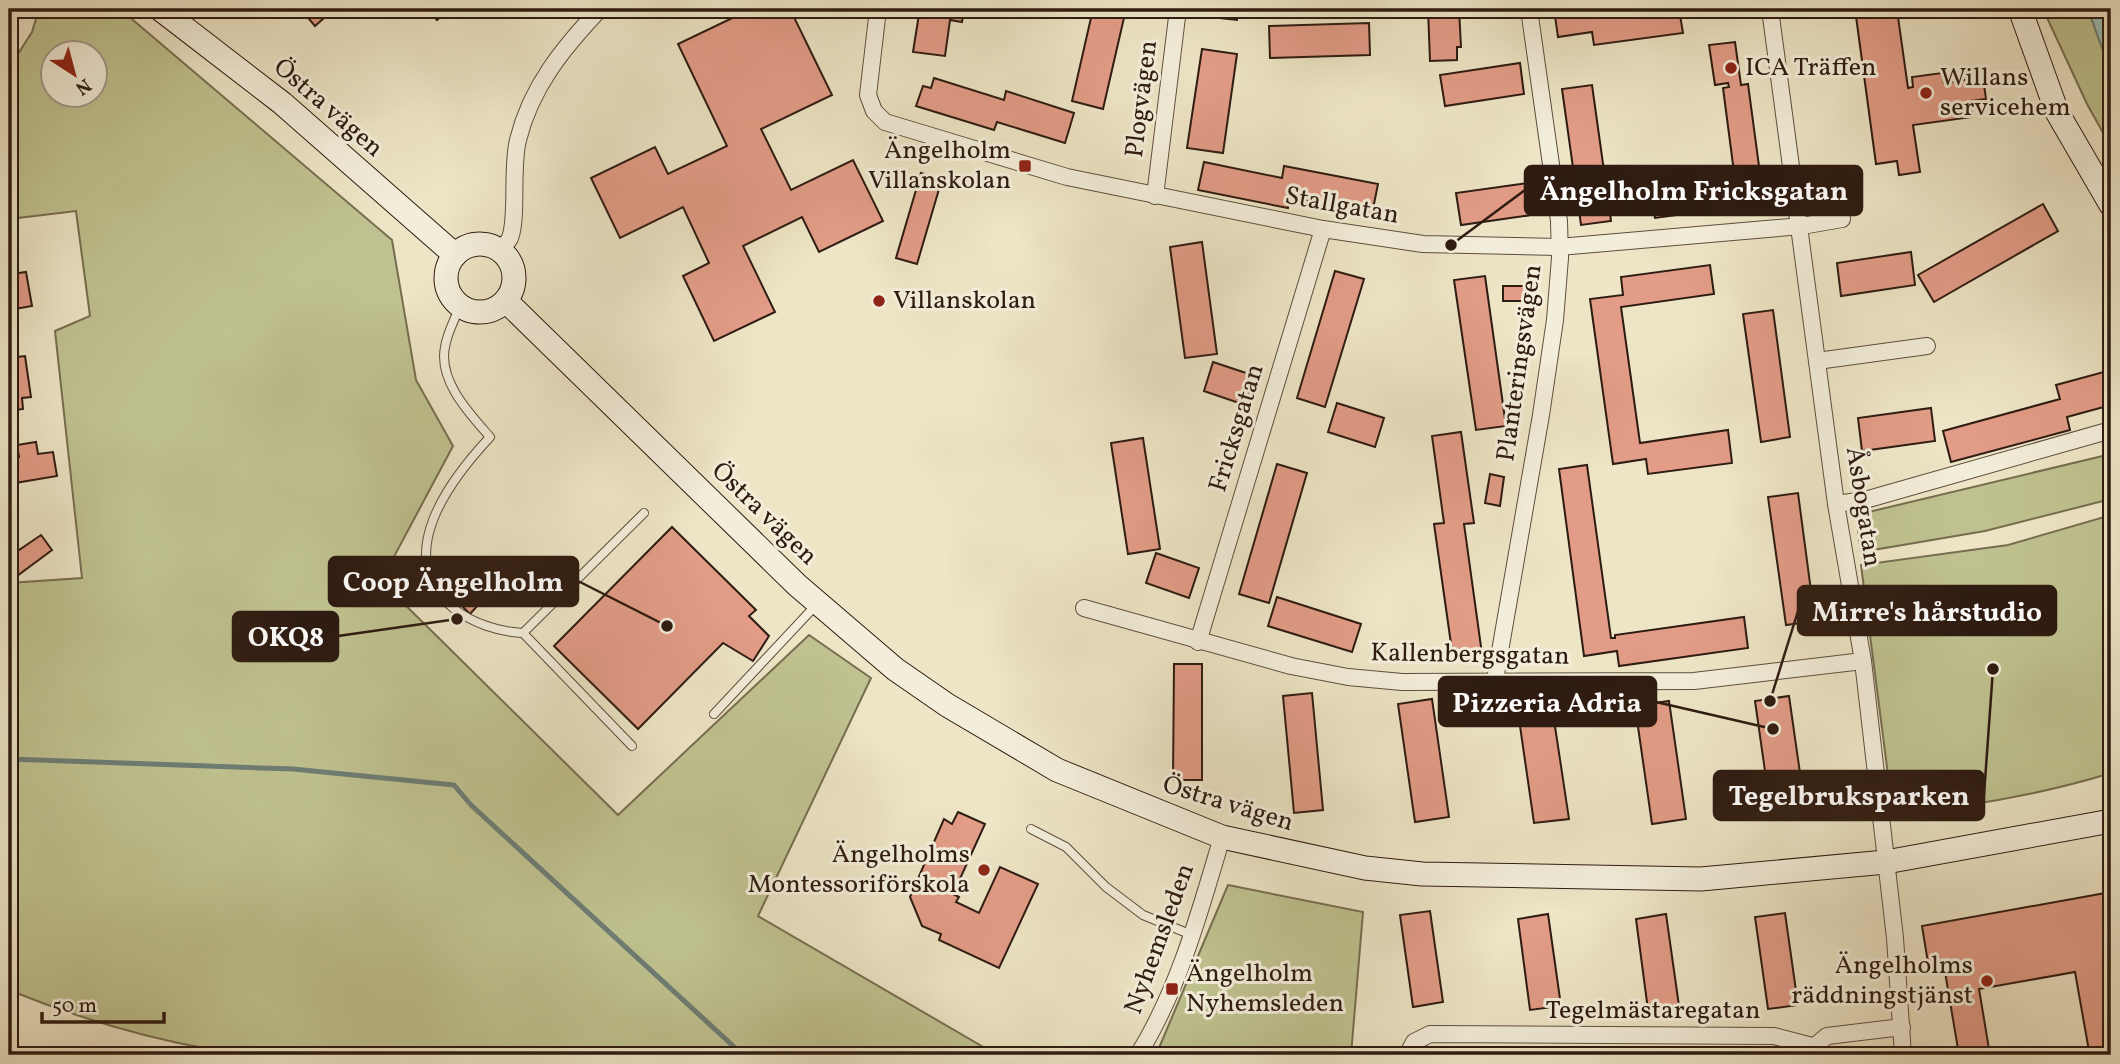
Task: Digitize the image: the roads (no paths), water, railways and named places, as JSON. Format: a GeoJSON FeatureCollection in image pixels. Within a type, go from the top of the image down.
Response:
{"type":"FeatureCollection","features":[{"type":"Feature","properties":{"kind":"main road","name":"Östra vägen"},"geometry":{"type":"LineString","coordinates":[[160,9],[282,103],[455,255]]}},
{"type":"Feature","properties":{"kind":"main road"},"geometry":{"type":"LineString","coordinates":[[2020,9],[2057,112],[2111,205]]}},
{"type":"Feature","properties":{"kind":"main road"},"geometry":{"type":"LineString","coordinates":[[477,244],[500,250],[508,258],[514,280],[506,301],[484,312],[460,306],[447,288],[446,276],[455,255],[477,244]]}},
{"type":"Feature","properties":{"kind":"main road","name":"Östra vägen"},"geometry":{"type":"LineString","coordinates":[[506,301],[817,604],[903,675],[1002,740],[1057,771],[1222,837],[1365,867],[1470,876],[1701,879],[1886,862],[2111,821]]}},
{"type":"Feature","properties":{"kind":"street"},"geometry":{"type":"LineString","coordinates":[[500,250],[510,237],[514,162],[525,118],[543,77],[571,38],[600,9]]}},
{"type":"Feature","properties":{"kind":"street","name":"Stallgatan"},"geometry":{"type":"LineString","coordinates":[[878,9],[868,96],[874,111],[885,122],[1025,166],[1155,196],[1323,229],[1423,244],[1559,247],[1802,226],[1842,219],[1840,202]]}},
{"type":"Feature","properties":{"kind":"street","name":"Plogvägen"},"geometry":{"type":"LineString","coordinates":[[1155,196],[1178,9]]}},
{"type":"Feature","properties":{"kind":"street","name":"Planteringsvägen"},"geometry":{"type":"LineString","coordinates":[[1495,681],[1555,320],[1559,247],[1559,221],[1530,9]]}},
{"type":"Feature","properties":{"kind":"street","name":"Åsbogatan"},"geometry":{"type":"LineString","coordinates":[[1770,9],[1802,226],[1836,504],[1863,661],[1886,862],[1903,1055]]}},
{"type":"Feature","properties":{"kind":"street","name":"Fricksgatan"},"geometry":{"type":"LineString","coordinates":[[1198,642],[1323,229]]}},
{"type":"Feature","properties":{"kind":"street"},"geometry":{"type":"LineString","coordinates":[[1817,361],[1927,346]]}},
{"type":"Feature","properties":{"kind":"street"},"geometry":{"type":"LineString","coordinates":[[1836,504],[1865,500],[2111,430]]}},
{"type":"Feature","properties":{"kind":"street","name":"Kallenbergsgatan"},"geometry":{"type":"LineString","coordinates":[[1084,608],[1198,642],[1348,677],[1402,681],[1695,681],[1863,661]]}},
{"type":"Feature","properties":{"kind":"street","name":"Nyhemsleden"},"geometry":{"type":"LineString","coordinates":[[1138,1055],[1172,989],[1192,935],[1222,837]]}},
{"type":"Feature","properties":{"kind":"street","name":"Tegelmästaregatan"},"geometry":{"type":"LineString","coordinates":[[1407,1054],[1416,1040],[1430,1034],[1774,1036],[1808,1051],[1836,1034],[1902,1027]]}},
{"type":"Feature","properties":{"kind":"lane"},"geometry":{"type":"LineString","coordinates":[[460,306],[444,350],[445,368],[454,390],[491,437],[466,464],[439,505],[429,532],[425,561],[433,586],[459,612],[501,631],[523,633],[632,746]]}},
{"type":"Feature","properties":{"kind":"lane"},"geometry":{"type":"LineString","coordinates":[[523,633],[644,513]]}},
{"type":"Feature","properties":{"kind":"lane"},"geometry":{"type":"LineString","coordinates":[[714,714],[817,604]]}},
{"type":"Feature","properties":{"kind":"lane"},"geometry":{"type":"LineString","coordinates":[[1031,828],[1066,847],[1106,887],[1143,915],[1192,935]]}},
{"type":"Feature","properties":{"kind":"water"},"geometry":{"type":"Polygon","coordinates":[[[2089,9],[2111,9],[2111,73],[2089,12],[2089,9]]]}},
{"type":"Feature","properties":{"kind":"waterway"},"geometry":{"type":"LineString","coordinates":[[9,759],[293,769],[454,785],[471,805],[743,1055]]}},
{"type":"Feature","properties":{"kind":"place","name":"ICA Träffen"},"geometry":{"type":"Point","coordinates":[1731,68]}},
{"type":"Feature","properties":{"kind":"place","name":"Willans servicehem"},"geometry":{"type":"Point","coordinates":[1926,93]}},
{"type":"Feature","properties":{"kind":"place","name":"Ängelholm Villanskolan"},"geometry":{"type":"Point","coordinates":[1025,166]}},
{"type":"Feature","properties":{"kind":"place","name":"Ängelholm Fricksgatan"},"geometry":{"type":"Point","coordinates":[1451,245]}},
{"type":"Feature","properties":{"kind":"place","name":"Villanskolan"},"geometry":{"type":"Point","coordinates":[879,301]}},
{"type":"Feature","properties":{"kind":"place","name":"OKQ8"},"geometry":{"type":"Point","coordinates":[457,619]}},
{"type":"Feature","properties":{"kind":"place","name":"Coop Ängelholm"},"geometry":{"type":"Point","coordinates":[667,626]}},
{"type":"Feature","properties":{"kind":"place","name":"Tegelbruksparken"},"geometry":{"type":"Point","coordinates":[1993,669]}},
{"type":"Feature","properties":{"kind":"place","name":"Mirre's hårstudio"},"geometry":{"type":"Point","coordinates":[1770,701]}},
{"type":"Feature","properties":{"kind":"place","name":"Pizzeria Adria"},"geometry":{"type":"Point","coordinates":[1773,729]}},
{"type":"Feature","properties":{"kind":"place","name":"Ängelholms Montessoriförskola"},"geometry":{"type":"Point","coordinates":[984,870]}},
{"type":"Feature","properties":{"kind":"place","name":"Ängelholms räddningstjänst"},"geometry":{"type":"Point","coordinates":[1987,981]}},
{"type":"Feature","properties":{"kind":"place","name":"Ängelholm Nyhemsleden"},"geometry":{"type":"Point","coordinates":[1172,989]}}]}
